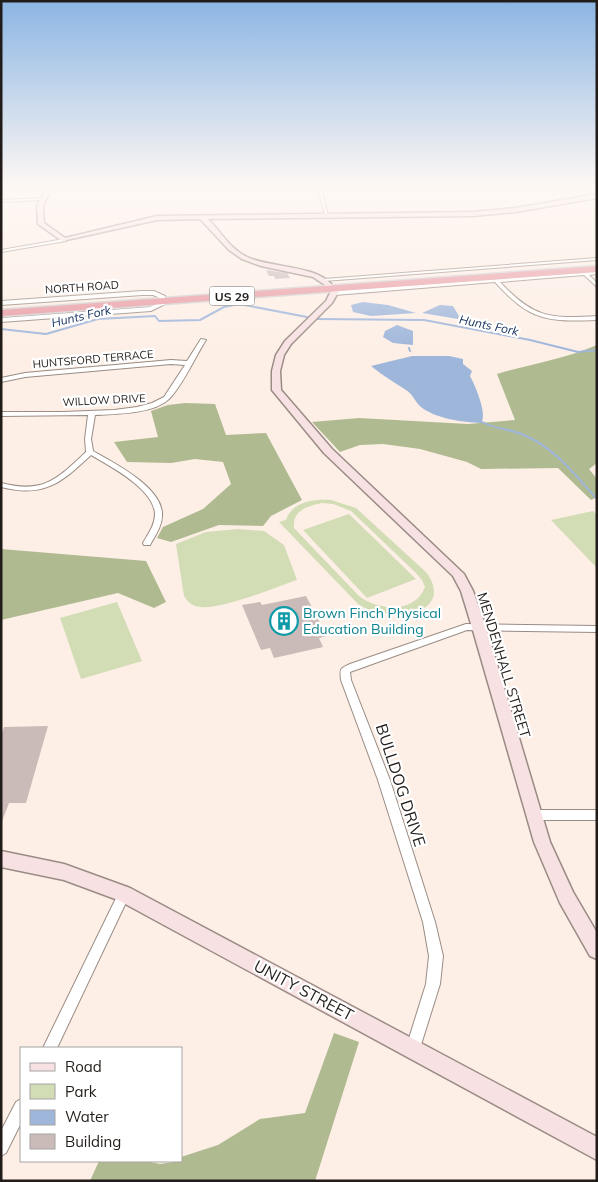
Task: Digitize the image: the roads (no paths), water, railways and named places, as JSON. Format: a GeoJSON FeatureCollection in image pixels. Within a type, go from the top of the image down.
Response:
{"type":"FeatureCollection","features":[{"type":"Feature","properties":{"kind":"highway","name":"US 29"},"geometry":{"type":"LineString","coordinates":[[1,314],[163,299],[597,267]]}},
{"type":"Feature","properties":{"kind":"highway","name":"US 29"},"geometry":{"type":"LineString","coordinates":[[1,309],[284,292],[367,283],[597,267]]}},
{"type":"Feature","properties":{"kind":"street"},"geometry":{"type":"LineString","coordinates":[[1,251],[57,241]]}},
{"type":"Feature","properties":{"kind":"street"},"geometry":{"type":"LineString","coordinates":[[226,241],[234,251],[245,258],[306,273],[331,287],[497,281],[597,273]]}},
{"type":"Feature","properties":{"kind":"street"},"geometry":{"type":"LineString","coordinates":[[331,287],[597,259]]}},
{"type":"Feature","properties":{"kind":"street"},"geometry":{"type":"LineString","coordinates":[[584,274],[597,286]]}},
{"type":"Feature","properties":{"kind":"street"},"geometry":{"type":"LineString","coordinates":[[497,281],[521,306],[530,311],[564,319],[597,318]]}},
{"type":"Feature","properties":{"kind":"street","name":"MENDENHALL STREET"},"geometry":{"type":"LineString","coordinates":[[331,287],[325,307],[288,341],[278,367],[277,390],[328,451],[458,574],[467,591],[479,627],[533,815],[555,874],[582,927],[597,950]]}},
{"type":"Feature","properties":{"kind":"street","name":"NORTH ROAD"},"geometry":{"type":"LineString","coordinates":[[1,303],[142,293],[154,293],[163,299]]}},
{"type":"Feature","properties":{"kind":"street"},"geometry":{"type":"LineString","coordinates":[[1,320],[151,309],[157,307],[163,299]]}},
{"type":"Feature","properties":{"kind":"street","name":"WILLOW DRIVE"},"geometry":{"type":"LineString","coordinates":[[1,414],[142,410],[160,403],[170,392],[203,340]]}},
{"type":"Feature","properties":{"kind":"street","name":"HUNTSFORD TERRACE"},"geometry":{"type":"LineString","coordinates":[[1,380],[25,375],[170,362],[187,363]]}},
{"type":"Feature","properties":{"kind":"street"},"geometry":{"type":"LineString","coordinates":[[90,452],[88,439],[92,412]]}},
{"type":"Feature","properties":{"kind":"street"},"geometry":{"type":"LineString","coordinates":[[1,485],[24,491],[46,487],[67,474],[90,452]]}},
{"type":"Feature","properties":{"kind":"street"},"geometry":{"type":"LineString","coordinates":[[90,452],[123,470],[149,495],[158,511],[156,527],[147,543]]}},
{"type":"Feature","properties":{"kind":"street","name":"BULLDOG DRIVE"},"geometry":{"type":"LineString","coordinates":[[413,1048],[433,984],[436,956],[429,922],[384,780],[346,680],[345,670],[466,627],[479,627]]}},
{"type":"Feature","properties":{"kind":"street"},"geometry":{"type":"LineString","coordinates":[[479,627],[597,629]]}},
{"type":"Feature","properties":{"kind":"street"},"geometry":{"type":"LineString","coordinates":[[533,815],[597,815]]}},
{"type":"Feature","properties":{"kind":"street","name":"UNITY STREET"},"geometry":{"type":"LineString","coordinates":[[1,859],[70,872],[95,880],[124,894],[413,1048],[597,1149]]}},
{"type":"Feature","properties":{"kind":"street"},"geometry":{"type":"LineString","coordinates":[[50,1047],[124,894]]}},
{"type":"Feature","properties":{"kind":"street"},"geometry":{"type":"LineString","coordinates":[[1,1148],[20,1109]]}},
{"type":"Feature","properties":{"kind":"water"},"geometry":{"type":"Polygon","coordinates":[[[363,302],[388,305],[416,313],[371,316],[353,312],[351,305],[363,302]]]}},
{"type":"Feature","properties":{"kind":"water"},"geometry":{"type":"Polygon","coordinates":[[[440,305],[453,306],[459,316],[458,319],[422,313],[440,305]]]}},
{"type":"Feature","properties":{"kind":"water"},"geometry":{"type":"Polygon","coordinates":[[[397,325],[413,331],[413,345],[393,343],[383,337],[385,331],[397,325]]]}},
{"type":"Feature","properties":{"kind":"water"},"geometry":{"type":"Polygon","coordinates":[[[412,356],[449,356],[463,359],[463,364],[472,371],[470,376],[482,407],[483,419],[481,423],[450,419],[427,411],[408,392],[371,366],[412,356]]]}},
{"type":"Feature","properties":{"kind":"waterway","name":"Hunts Fork"},"geometry":{"type":"LineString","coordinates":[[1,329],[46,334],[98,319],[155,316],[159,321],[200,320],[224,307],[239,304],[307,317]]}},
{"type":"Feature","properties":{"kind":"waterway","name":"Hunts Fork"},"geometry":{"type":"LineString","coordinates":[[317,319],[424,320],[530,340],[578,352],[597,350]]}},
{"type":"Feature","properties":{"kind":"waterway"},"geometry":{"type":"LineString","coordinates":[[480,421],[535,440],[564,463],[597,499]]}},
{"type":"Feature","properties":{"kind":"place","name":"Brown Finch Physical Education Building"},"geometry":{"type":"Point","coordinates":[284,621]}}]}
